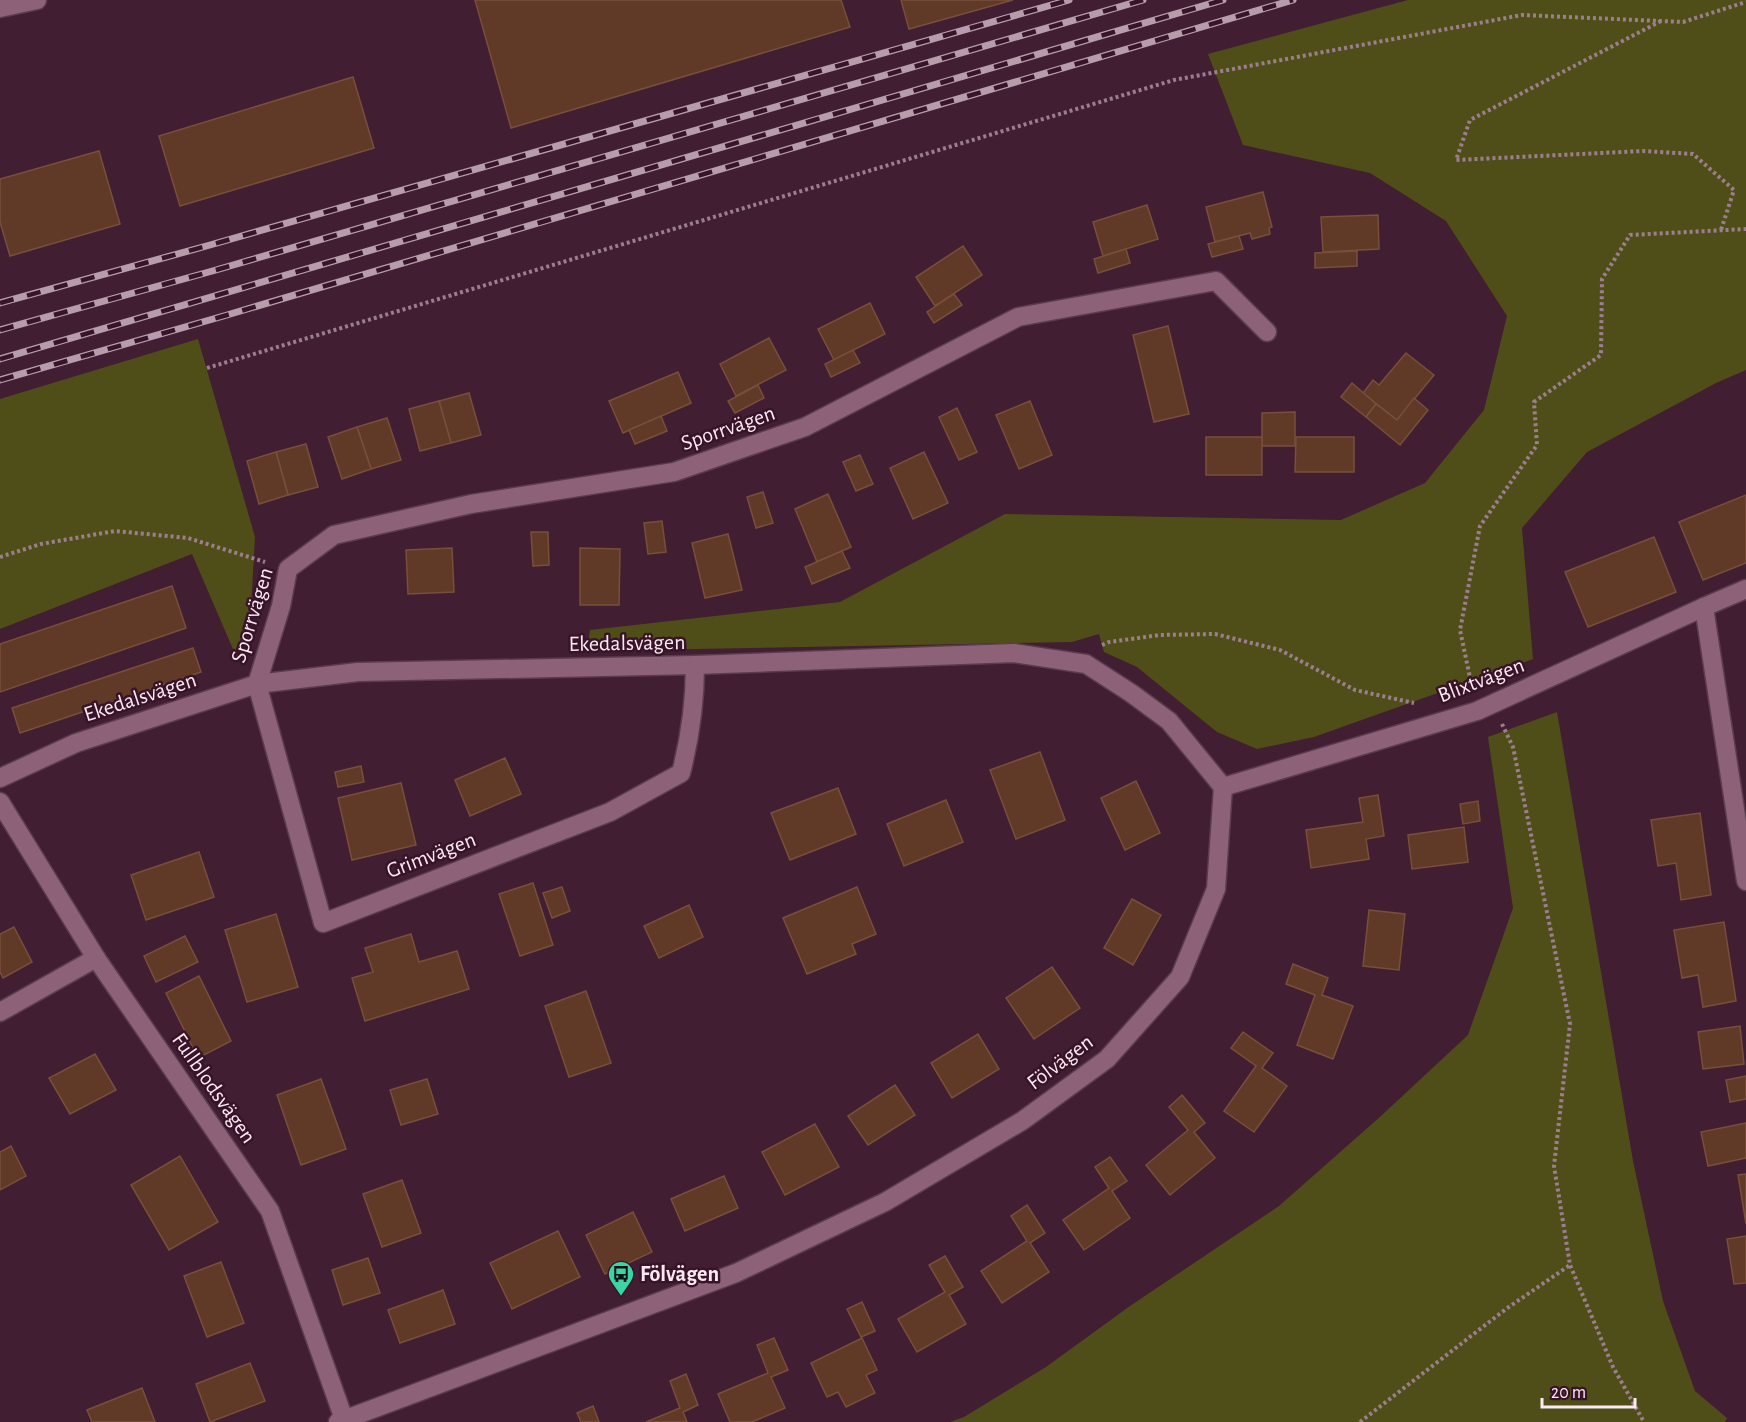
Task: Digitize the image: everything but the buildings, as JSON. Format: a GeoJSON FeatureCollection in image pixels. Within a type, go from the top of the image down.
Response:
{"type":"FeatureCollection","features":[{"type":"Feature","properties":{"kind":"street"},"geometry":{"type":"LineString","coordinates":[[0,8],[37,0]]}},
{"type":"Feature","properties":{"kind":"street","name":"Sporrvägen"},"geometry":{"type":"LineString","coordinates":[[256,684],[281,606],[288,569],[334,535],[471,504],[674,472],[805,427],[1018,317],[1216,281],[1267,332]]}},
{"type":"Feature","properties":{"kind":"street","name":"Blixtvägen"},"geometry":{"type":"LineString","coordinates":[[1223,787],[1485,708],[1746,589]]}},
{"type":"Feature","properties":{"kind":"street"},"geometry":{"type":"LineString","coordinates":[[1704,607],[1746,881]]}},
{"type":"Feature","properties":{"kind":"street","name":"Ekedalsvägen"},"geometry":{"type":"LineString","coordinates":[[0,778],[76,743],[256,684],[358,672],[695,665],[1014,653],[1086,664],[1169,721],[1223,787]]}},
{"type":"Feature","properties":{"kind":"street","name":"Grimvägen"},"geometry":{"type":"LineString","coordinates":[[256,684],[323,923],[610,812],[681,774],[688,748],[695,665]]}},
{"type":"Feature","properties":{"kind":"street","name":"Fölvägen"},"geometry":{"type":"LineString","coordinates":[[342,1421],[736,1273],[885,1202],[1022,1121],[1107,1059],[1180,976],[1216,889],[1223,787]]}},
{"type":"Feature","properties":{"kind":"street","name":"Fullblodsvägen"},"geometry":{"type":"LineString","coordinates":[[0,802],[96,958],[270,1211],[342,1421]]}},
{"type":"Feature","properties":{"kind":"street"},"geometry":{"type":"LineString","coordinates":[[0,1012],[96,958]]}},
{"type":"Feature","properties":{"kind":"path"},"geometry":{"type":"LineString","coordinates":[[207,368],[1174,80],[1522,15],[1683,22],[1746,2]]}},
{"type":"Feature","properties":{"kind":"path"},"geometry":{"type":"LineString","coordinates":[[1661,21],[1470,120],[1456,160],[1643,151],[1693,154],[1734,190],[1721,230]]}},
{"type":"Feature","properties":{"kind":"path"},"geometry":{"type":"LineString","coordinates":[[1644,1422],[1613,1367],[1570,1265],[1554,1166],[1570,1024],[1513,747],[1485,708],[1460,630],[1480,526],[1537,445],[1534,402],[1601,355],[1602,279],[1630,235],[1746,229]]}},
{"type":"Feature","properties":{"kind":"path"},"geometry":{"type":"LineString","coordinates":[[0,557],[41,544],[115,531],[188,538],[288,569]]}},
{"type":"Feature","properties":{"kind":"path"},"geometry":{"type":"LineString","coordinates":[[1086,664],[1090,654],[1097,647],[1109,642],[1160,635],[1215,634],[1280,650],[1355,690],[1420,704]]}},
{"type":"Feature","properties":{"kind":"path"},"geometry":{"type":"LineString","coordinates":[[1360,1422],[1506,1309],[1570,1265]]}},
{"type":"Feature","properties":{"kind":"shaded area"},"geometry":{"type":"Polygon","coordinates":[[[1408,0],[1746,0],[1746,370],[1716,383],[1587,452],[1522,528],[1533,659],[1314,737],[1257,749],[1217,732],[1137,667],[1104,652],[1099,634],[1072,642],[587,651],[590,630],[840,602],[1005,514],[1341,520],[1425,483],[1484,410],[1507,316],[1446,221],[1370,173],[1243,145],[1208,54],[1408,0]]]}},
{"type":"Feature","properties":{"kind":"shaded area"},"geometry":{"type":"Polygon","coordinates":[[[198,339],[255,537],[251,608],[236,656],[192,554],[0,629],[0,399],[198,339]]]}},
{"type":"Feature","properties":{"kind":"shaded area"},"geometry":{"type":"Polygon","coordinates":[[[1557,712],[1633,1161],[1663,1301],[1695,1391],[1727,1418],[1725,1422],[950,1422],[964,1417],[1046,1367],[1130,1306],[1279,1206],[1468,1035],[1513,908],[1488,737],[1557,712]]]}},
{"type":"Feature","properties":{"kind":"railway"},"geometry":{"type":"LineString","coordinates":[[0,303],[1069,0]]}},
{"type":"Feature","properties":{"kind":"railway"},"geometry":{"type":"LineString","coordinates":[[0,330],[216,270],[1143,0]]}},
{"type":"Feature","properties":{"kind":"railway"},"geometry":{"type":"LineString","coordinates":[[0,359],[1223,0]]}},
{"type":"Feature","properties":{"kind":"railway"},"geometry":{"type":"LineString","coordinates":[[0,380],[1293,0]]}},
{"type":"Feature","properties":{"kind":"place","name":"Fölvägen"},"geometry":{"type":"Point","coordinates":[621,1297]}}]}
